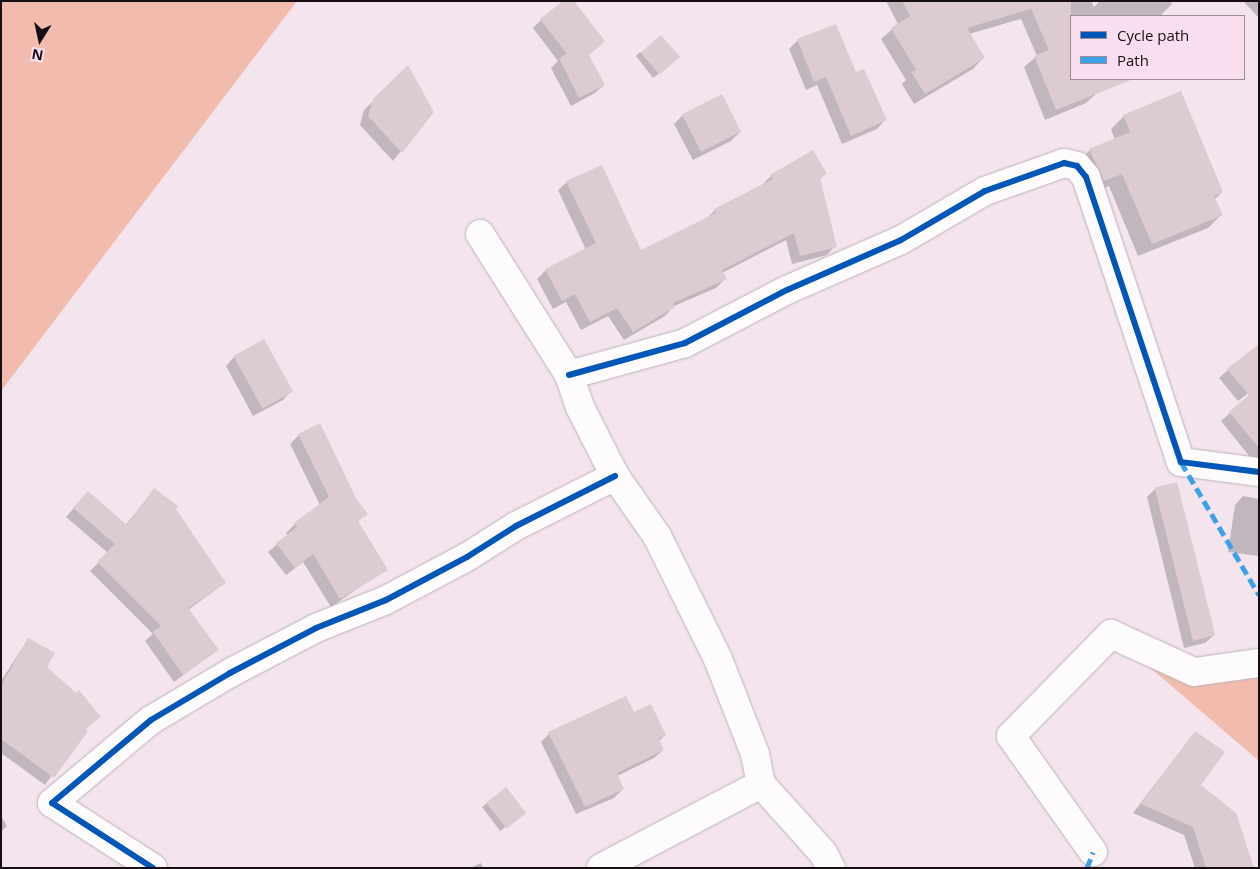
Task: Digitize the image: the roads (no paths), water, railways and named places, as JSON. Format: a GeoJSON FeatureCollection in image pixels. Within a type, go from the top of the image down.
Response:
{"type":"FeatureCollection","features":[{"type":"Feature","properties":{"kind":"street"},"geometry":{"type":"LineString","coordinates":[[569,375],[685,343],[787,290],[901,240],[985,192],[1064,163],[1077,166],[1086,177],[1181,462],[1259,472]]}},
{"type":"Feature","properties":{"kind":"street"},"geometry":{"type":"LineString","coordinates":[[480,234],[569,375],[580,407],[615,476],[657,536],[718,659],[755,754],[761,784],[823,853],[831,868]]}},
{"type":"Feature","properties":{"kind":"street"},"geometry":{"type":"LineString","coordinates":[[154,868],[52,803],[151,720],[222,678],[316,628],[386,600],[468,557],[516,526],[615,476]]}},
{"type":"Feature","properties":{"kind":"street"},"geometry":{"type":"LineString","coordinates":[[1092,852],[1011,736],[1112,634],[1194,672],[1259,663]]}},
{"type":"Feature","properties":{"kind":"street"},"geometry":{"type":"LineString","coordinates":[[601,868],[761,784]]}}]}
